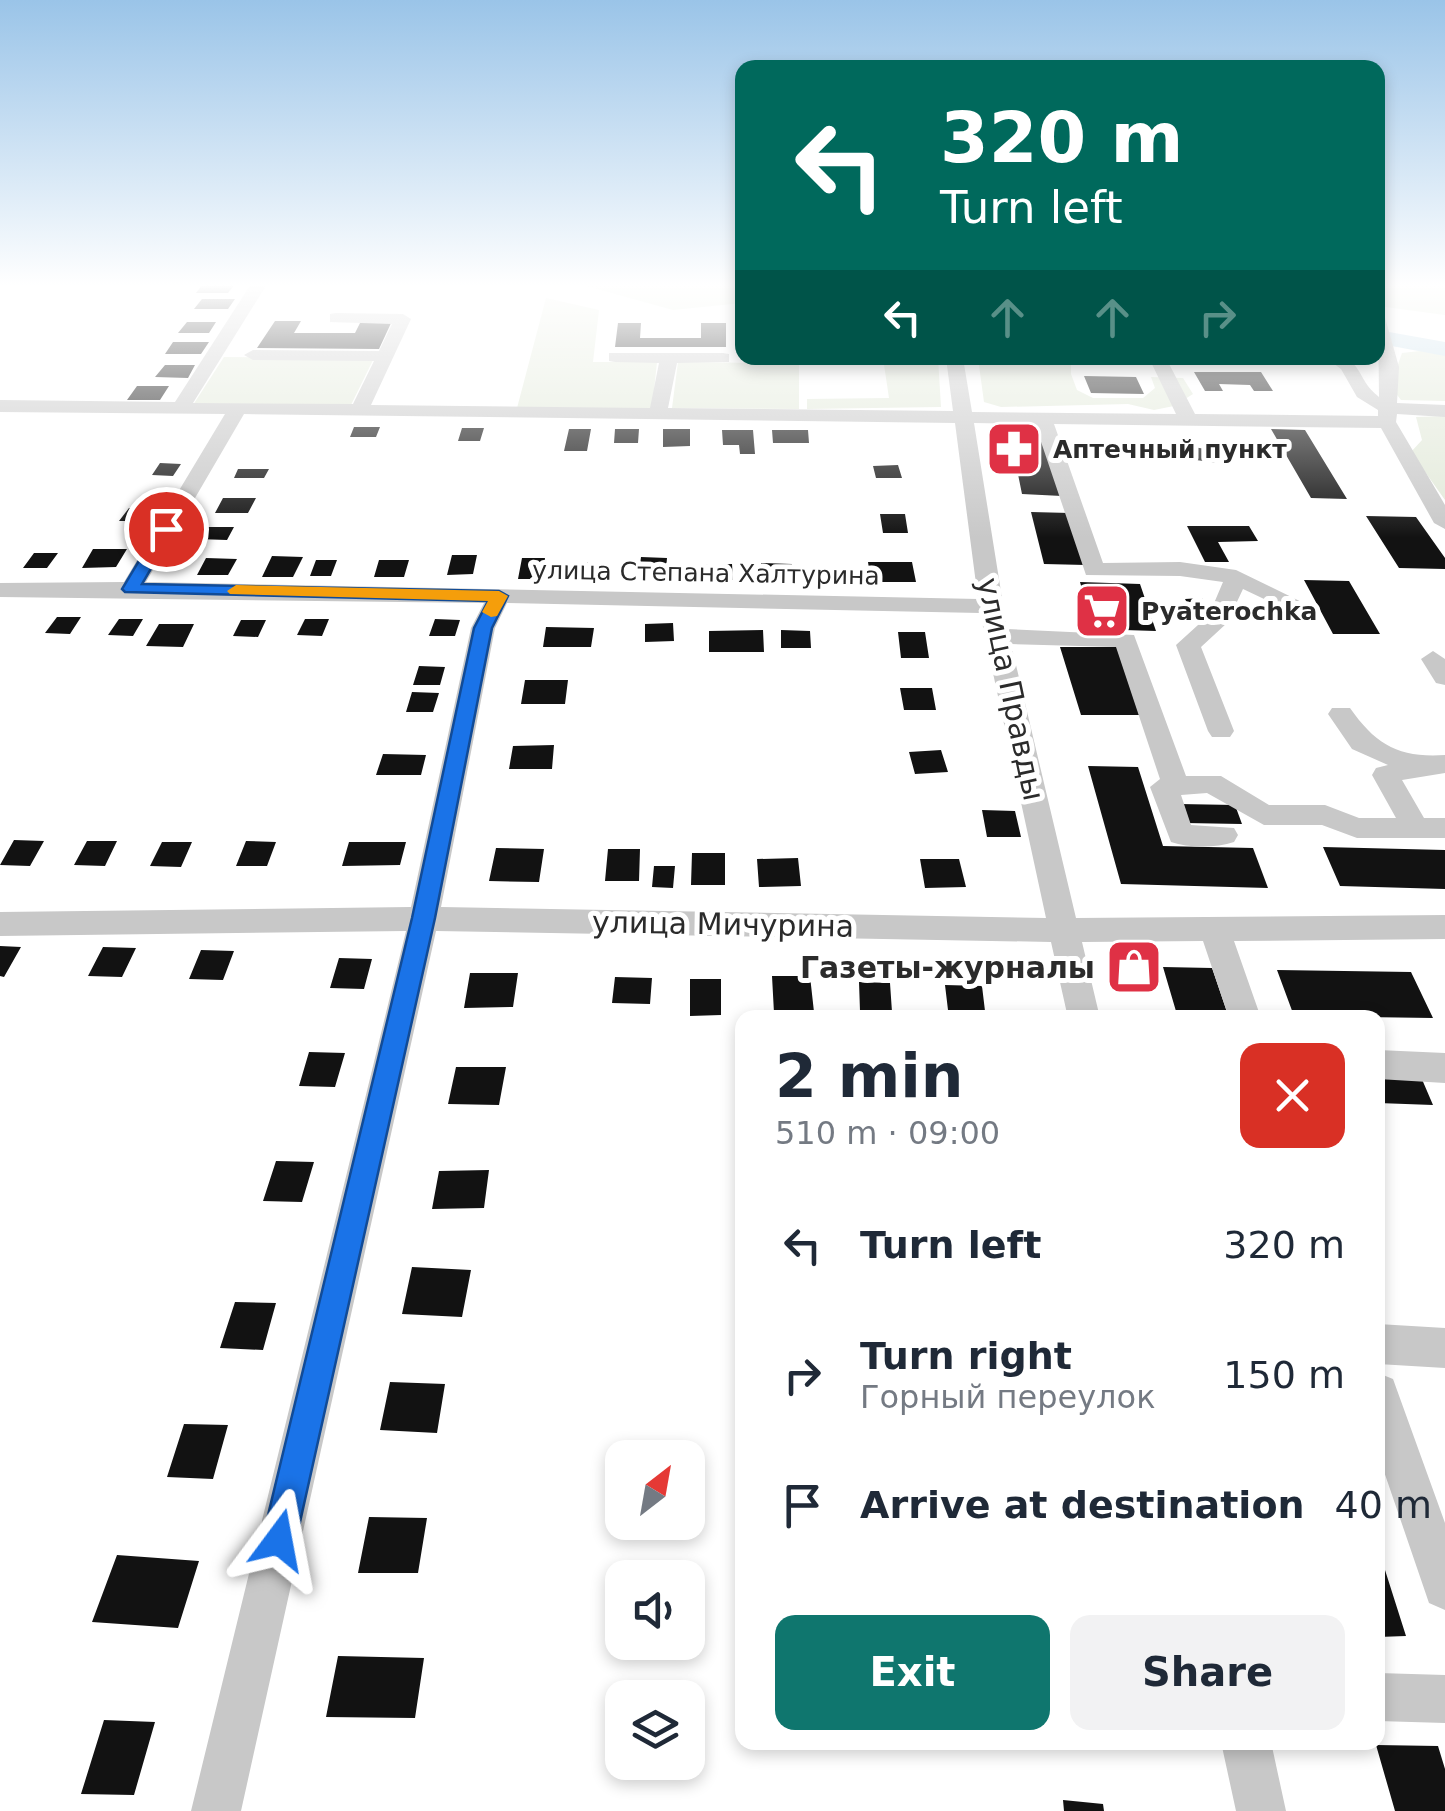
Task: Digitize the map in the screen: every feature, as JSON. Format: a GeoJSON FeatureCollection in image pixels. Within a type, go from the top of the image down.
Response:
{"type":"FeatureCollection","features":[{"type":"Feature","properties":{"kind":"street"},"geometry":{"type":"LineString","coordinates":[[180,409],[206,369]]}},
{"type":"Feature","properties":{"kind":"street"},"geometry":{"type":"LineString","coordinates":[[359,411],[379,369]]}},
{"type":"Feature","properties":{"kind":"street"},"geometry":{"type":"LineString","coordinates":[[658,414],[667,369]]}},
{"type":"Feature","properties":{"kind":"street","name":"улица Правды"},"geometry":{"type":"LineString","coordinates":[[956,369],[990,606],[1082,1010]]}},
{"type":"Feature","properties":{"kind":"street"},"geometry":{"type":"LineString","coordinates":[[1163,369],[1189,421]]}},
{"type":"Feature","properties":{"kind":"street"},"geometry":{"type":"LineString","coordinates":[[1334,404],[1335,369]]}},
{"type":"Feature","properties":{"kind":"street"},"geometry":{"type":"LineString","coordinates":[[1350,369],[1355,386],[1387,416],[1445,524]]}},
{"type":"Feature","properties":{"kind":"street"},"geometry":{"type":"LineString","coordinates":[[1387,416],[1390,369]]}},
{"type":"Feature","properties":{"kind":"street"},"geometry":{"type":"LineString","coordinates":[[1115,396],[1128,420]]}},
{"type":"Feature","properties":{"kind":"street"},"geometry":{"type":"LineString","coordinates":[[0,406],[960,414],[1189,421],[1334,404],[1387,416],[1445,410]]}},
{"type":"Feature","properties":{"kind":"street"},"geometry":{"type":"LineString","coordinates":[[131,589],[237,410]]}},
{"type":"Feature","properties":{"kind":"street"},"geometry":{"type":"LineString","coordinates":[[1043,418],[1094,570],[1180,569],[1236,576],[1308,611]]}},
{"type":"Feature","properties":{"kind":"street"},"geometry":{"type":"LineString","coordinates":[[1221,731],[1188,645],[1219,618],[1236,576]]}},
{"type":"Feature","properties":{"kind":"street","name":"улица Степана Халтурина"},"geometry":{"type":"LineString","coordinates":[[0,590],[131,589],[990,606]]}},
{"type":"Feature","properties":{"kind":"street"},"geometry":{"type":"LineString","coordinates":[[216,1811],[424,918],[483,628],[499,596]]}},
{"type":"Feature","properties":{"kind":"street"},"geometry":{"type":"LineString","coordinates":[[998,636],[1126,640],[1176,786]]}},
{"type":"Feature","properties":{"kind":"street"},"geometry":{"type":"LineString","coordinates":[[1342,714],[1361,744],[1415,766]]}},
{"type":"Feature","properties":{"kind":"street"},"geometry":{"type":"LineString","coordinates":[[1416,828],[1386,775],[1415,766],[1445,764]]}},
{"type":"Feature","properties":{"kind":"street"},"geometry":{"type":"LineString","coordinates":[[1224,836],[1180,835],[1164,787],[1211,783],[1264,815],[1325,814],[1357,828],[1445,828]]}},
{"type":"Feature","properties":{"kind":"street","name":"улица Мичурина"},"geometry":{"type":"LineString","coordinates":[[0,924],[424,918],[1063,930],[1445,927]]}},
{"type":"Feature","properties":{"kind":"street"},"geometry":{"type":"LineString","coordinates":[[1213,926],[1243,1010]]}},
{"type":"Feature","properties":{"kind":"street"},"geometry":{"type":"LineString","coordinates":[[1385,1065],[1445,1068]]}},
{"type":"Feature","properties":{"kind":"street"},"geometry":{"type":"LineString","coordinates":[[1385,1344],[1445,1348]]}},
{"type":"Feature","properties":{"kind":"street"},"geometry":{"type":"LineString","coordinates":[[1385,1414],[1445,1587]]}},
{"type":"Feature","properties":{"kind":"street"},"geometry":{"type":"LineString","coordinates":[[1385,1696],[1445,1699]]}},
{"type":"Feature","properties":{"kind":"street"},"geometry":{"type":"LineString","coordinates":[[1248,1750],[1261,1811]]}},
{"type":"Feature","properties":{"kind":"green space"},"geometry":{"type":"Polygon","coordinates":[[[217,369],[369,369],[350,407],[193,405],[217,369]]]}},
{"type":"Feature","properties":{"kind":"green space"},"geometry":{"type":"Polygon","coordinates":[[[527,369],[656,369],[652,409],[517,408],[527,369]]]}},
{"type":"Feature","properties":{"kind":"green space"},"geometry":{"type":"Polygon","coordinates":[[[677,369],[799,369],[799,409],[672,408],[677,369]]]}},
{"type":"Feature","properties":{"kind":"green space"},"geometry":{"type":"Polygon","coordinates":[[[885,369],[939,369],[941,407],[807,409],[807,399],[889,398],[885,369]]]}},
{"type":"Feature","properties":{"kind":"green space"},"geometry":{"type":"Polygon","coordinates":[[[979,369],[1071,369],[1077,390],[1093,398],[1143,398],[1155,388],[1151,377],[1183,378],[1193,394],[1174,406],[1154,410],[1128,404],[1001,407],[984,402],[979,369]]]}},
{"type":"Feature","properties":{"kind":"green space"},"geometry":{"type":"Polygon","coordinates":[[[1397,369],[1445,369],[1445,401],[1401,400],[1394,391],[1397,369]]]}},
{"type":"Feature","properties":{"kind":"green space"},"geometry":{"type":"Polygon","coordinates":[[[1445,416],[1445,500],[1411,452],[1422,440],[1416,417],[1445,416]]]}},
{"type":"Feature","properties":{"kind":"building"},"geometry":{"type":"Polygon","coordinates":[[[162,369],[193,369],[188,378],[155,377],[162,369]]]}},
{"type":"Feature","properties":{"kind":"building"},"geometry":{"type":"Polygon","coordinates":[[[1194,372],[1261,372],[1273,391],[1219,384],[1223,391],[1205,391],[1194,372]]]}},
{"type":"Feature","properties":{"kind":"building"},"geometry":{"type":"Polygon","coordinates":[[[1084,376],[1136,377],[1144,394],[1091,393],[1084,376]]]}},
{"type":"Feature","properties":{"kind":"building"},"geometry":{"type":"Polygon","coordinates":[[[137,386],[169,386],[160,400],[127,400],[137,386]]]}},
{"type":"Feature","properties":{"kind":"building"},"geometry":{"type":"Polygon","coordinates":[[[354,427],[380,427],[376,437],[350,437],[354,427]]]}},
{"type":"Feature","properties":{"kind":"building"},"geometry":{"type":"Polygon","coordinates":[[[462,428],[484,428],[480,441],[458,441],[462,428]]]}},
{"type":"Feature","properties":{"kind":"building"},"geometry":{"type":"Polygon","coordinates":[[[569,429],[591,429],[587,451],[564,451],[569,429]]]}},
{"type":"Feature","properties":{"kind":"building"},"geometry":{"type":"Polygon","coordinates":[[[615,429],[639,429],[638,443],[614,443],[615,429]]]}},
{"type":"Feature","properties":{"kind":"building"},"geometry":{"type":"Polygon","coordinates":[[[663,429],[690,429],[690,446],[663,447],[663,429]]]}},
{"type":"Feature","properties":{"kind":"building"},"geometry":{"type":"Polygon","coordinates":[[[1271,429],[1305,430],[1347,499],[1311,498],[1271,429]]]}},
{"type":"Feature","properties":{"kind":"building"},"geometry":{"type":"Polygon","coordinates":[[[722,430],[753,430],[755,454],[740,454],[739,445],[723,445],[722,430]]]}},
{"type":"Feature","properties":{"kind":"building"},"geometry":{"type":"Polygon","coordinates":[[[772,430],[808,430],[809,443],[773,443],[772,430]]]}},
{"type":"Feature","properties":{"kind":"building"},"geometry":{"type":"Polygon","coordinates":[[[1009,430],[1046,431],[1062,496],[1022,494],[1009,430]]]}},
{"type":"Feature","properties":{"kind":"building"},"geometry":{"type":"Polygon","coordinates":[[[1154,441],[1219,451],[1218,463],[1152,454],[1154,441]]]}},
{"type":"Feature","properties":{"kind":"building"},"geometry":{"type":"Polygon","coordinates":[[[160,463],[181,464],[173,476],[152,475],[160,463]]]}},
{"type":"Feature","properties":{"kind":"building"},"geometry":{"type":"Polygon","coordinates":[[[898,465],[902,478],[876,478],[873,466],[898,465]]]}},
{"type":"Feature","properties":{"kind":"building"},"geometry":{"type":"Polygon","coordinates":[[[238,469],[269,469],[264,478],[234,478],[238,469]]]}},
{"type":"Feature","properties":{"kind":"building"},"geometry":{"type":"Polygon","coordinates":[[[223,498],[256,498],[248,513],[215,513],[223,498]]]}},
{"type":"Feature","properties":{"kind":"building"},"geometry":{"type":"Polygon","coordinates":[[[129,508],[151,508],[142,521],[119,521],[129,508]]]}},
{"type":"Feature","properties":{"kind":"building"},"geometry":{"type":"Polygon","coordinates":[[[1031,512],[1070,513],[1086,565],[1044,564],[1031,512]]]}},
{"type":"Feature","properties":{"kind":"building"},"geometry":{"type":"Polygon","coordinates":[[[880,514],[905,514],[908,533],[883,533],[880,514]]]}},
{"type":"Feature","properties":{"kind":"building"},"geometry":{"type":"Polygon","coordinates":[[[1366,516],[1416,517],[1445,558],[1445,569],[1399,568],[1366,516]]]}},
{"type":"Feature","properties":{"kind":"building"},"geometry":{"type":"Polygon","coordinates":[[[1187,526],[1249,526],[1258,541],[1218,542],[1229,562],[1205,562],[1187,526]]]}},
{"type":"Feature","properties":{"kind":"building"},"geometry":{"type":"Polygon","coordinates":[[[205,527],[234,527],[227,540],[197,539],[205,527]]]}},
{"type":"Feature","properties":{"kind":"building"},"geometry":{"type":"Polygon","coordinates":[[[93,549],[127,549],[116,567],[82,568],[93,549]]]}},
{"type":"Feature","properties":{"kind":"building"},"geometry":{"type":"Polygon","coordinates":[[[34,553],[58,553],[47,568],[23,568],[34,553]]]}},
{"type":"Feature","properties":{"kind":"building"},"geometry":{"type":"Polygon","coordinates":[[[452,555],[477,555],[473,574],[447,575],[452,555]]]}},
{"type":"Feature","properties":{"kind":"building"},"geometry":{"type":"Polygon","coordinates":[[[272,556],[303,557],[293,577],[262,577],[272,556]]]}},
{"type":"Feature","properties":{"kind":"building"},"geometry":{"type":"Polygon","coordinates":[[[641,557],[667,558],[665,581],[638,580],[641,557]]]}},
{"type":"Feature","properties":{"kind":"building"},"geometry":{"type":"Polygon","coordinates":[[[206,558],[237,559],[228,575],[197,575],[206,558]]]}},
{"type":"Feature","properties":{"kind":"building"},"geometry":{"type":"Polygon","coordinates":[[[522,558],[545,558],[542,579],[518,579],[522,558]]]}},
{"type":"Feature","properties":{"kind":"building"},"geometry":{"type":"Polygon","coordinates":[[[316,560],[337,560],[331,576],[310,576],[316,560]]]}},
{"type":"Feature","properties":{"kind":"building"},"geometry":{"type":"Polygon","coordinates":[[[379,560],[409,560],[404,577],[374,577],[379,560]]]}},
{"type":"Feature","properties":{"kind":"building"},"geometry":{"type":"Polygon","coordinates":[[[569,562],[594,562],[591,580],[565,580],[569,562]]]}},
{"type":"Feature","properties":{"kind":"building"},"geometry":{"type":"Polygon","coordinates":[[[868,562],[912,562],[916,582],[871,582],[868,562]]]}},
{"type":"Feature","properties":{"kind":"building"},"geometry":{"type":"Polygon","coordinates":[[[761,563],[792,564],[792,582],[761,581],[761,563]]]}},
{"type":"Feature","properties":{"kind":"building"},"geometry":{"type":"Polygon","coordinates":[[[732,564],[733,580],[699,581],[699,565],[732,564]]]}},
{"type":"Feature","properties":{"kind":"building"},"geometry":{"type":"Polygon","coordinates":[[[1304,580],[1349,581],[1380,634],[1333,634],[1304,580]]]}},
{"type":"Feature","properties":{"kind":"building"},"geometry":{"type":"Polygon","coordinates":[[[1080,582],[1140,584],[1156,631],[1093,629],[1080,582]]]}},
{"type":"Feature","properties":{"kind":"building"},"geometry":{"type":"Polygon","coordinates":[[[1202,598],[1210,616],[1194,616],[1185,599],[1202,598]]]}},
{"type":"Feature","properties":{"kind":"building"},"geometry":{"type":"Polygon","coordinates":[[[57,617],[81,617],[70,634],[45,633],[57,617]]]}},
{"type":"Feature","properties":{"kind":"building"},"geometry":{"type":"Polygon","coordinates":[[[119,619],[143,619],[133,636],[108,635],[119,619]]]}},
{"type":"Feature","properties":{"kind":"building"},"geometry":{"type":"Polygon","coordinates":[[[305,619],[329,619],[322,636],[297,635],[305,619]]]}},
{"type":"Feature","properties":{"kind":"building"},"geometry":{"type":"Polygon","coordinates":[[[435,619],[460,620],[455,636],[429,636],[435,619]]]}},
{"type":"Feature","properties":{"kind":"building"},"geometry":{"type":"Polygon","coordinates":[[[241,620],[266,620],[258,637],[233,636],[241,620]]]}},
{"type":"Feature","properties":{"kind":"building"},"geometry":{"type":"Polygon","coordinates":[[[673,623],[674,641],[645,642],[645,624],[673,623]]]}},
{"type":"Feature","properties":{"kind":"building"},"geometry":{"type":"Polygon","coordinates":[[[159,624],[194,624],[183,647],[146,646],[159,624]]]}},
{"type":"Feature","properties":{"kind":"building"},"geometry":{"type":"Polygon","coordinates":[[[546,627],[594,628],[591,647],[543,647],[546,627]]]}},
{"type":"Feature","properties":{"kind":"building"},"geometry":{"type":"Polygon","coordinates":[[[763,630],[764,652],[709,652],[709,631],[763,630]]]}},
{"type":"Feature","properties":{"kind":"building"},"geometry":{"type":"Polygon","coordinates":[[[781,630],[810,631],[811,648],[781,648],[781,630]]]}},
{"type":"Feature","properties":{"kind":"building"},"geometry":{"type":"Polygon","coordinates":[[[898,632],[925,632],[929,658],[901,658],[898,632]]]}},
{"type":"Feature","properties":{"kind":"building"},"geometry":{"type":"Polygon","coordinates":[[[1060,647],[1120,647],[1145,715],[1081,715],[1060,647]]]}},
{"type":"Feature","properties":{"kind":"building"},"geometry":{"type":"Polygon","coordinates":[[[419,666],[445,667],[440,685],[413,685],[419,666]]]}},
{"type":"Feature","properties":{"kind":"building"},"geometry":{"type":"Polygon","coordinates":[[[525,680],[568,680],[565,704],[521,704],[525,680]]]}},
{"type":"Feature","properties":{"kind":"building"},"geometry":{"type":"Polygon","coordinates":[[[900,688],[932,688],[936,710],[904,710],[900,688]]]}},
{"type":"Feature","properties":{"kind":"building"},"geometry":{"type":"Polygon","coordinates":[[[412,692],[439,693],[433,712],[406,712],[412,692]]]}},
{"type":"Feature","properties":{"kind":"building"},"geometry":{"type":"Polygon","coordinates":[[[554,745],[552,769],[509,769],[513,746],[554,745]]]}},
{"type":"Feature","properties":{"kind":"building"},"geometry":{"type":"Polygon","coordinates":[[[941,750],[948,772],[915,774],[909,752],[941,750]]]}},
{"type":"Feature","properties":{"kind":"building"},"geometry":{"type":"Polygon","coordinates":[[[383,754],[426,755],[421,775],[376,775],[383,754]]]}},
{"type":"Feature","properties":{"kind":"building"},"geometry":{"type":"Polygon","coordinates":[[[1088,766],[1138,767],[1163,846],[1253,848],[1268,888],[1121,884],[1088,766]]]}},
{"type":"Feature","properties":{"kind":"building"},"geometry":{"type":"Polygon","coordinates":[[[1179,804],[1235,805],[1242,824],[1185,823],[1179,804]]]}},
{"type":"Feature","properties":{"kind":"building"},"geometry":{"type":"Polygon","coordinates":[[[982,810],[1015,811],[1021,837],[987,837],[982,810]]]}},
{"type":"Feature","properties":{"kind":"building"},"geometry":{"type":"Polygon","coordinates":[[[14,840],[44,841],[30,866],[0,865],[14,840]]]}},
{"type":"Feature","properties":{"kind":"building"},"geometry":{"type":"Polygon","coordinates":[[[87,841],[117,841],[105,866],[74,865],[87,841]]]}},
{"type":"Feature","properties":{"kind":"building"},"geometry":{"type":"Polygon","coordinates":[[[246,841],[276,842],[267,866],[236,866],[246,841]]]}},
{"type":"Feature","properties":{"kind":"building"},"geometry":{"type":"Polygon","coordinates":[[[162,842],[192,842],[181,867],[150,866],[162,842]]]}},
{"type":"Feature","properties":{"kind":"building"},"geometry":{"type":"Polygon","coordinates":[[[349,842],[406,842],[400,865],[342,866],[349,842]]]}},
{"type":"Feature","properties":{"kind":"building"},"geometry":{"type":"Polygon","coordinates":[[[1323,847],[1445,850],[1445,889],[1340,886],[1323,847]]]}},
{"type":"Feature","properties":{"kind":"building"},"geometry":{"type":"Polygon","coordinates":[[[496,848],[544,849],[539,882],[489,881],[496,848]]]}},
{"type":"Feature","properties":{"kind":"building"},"geometry":{"type":"Polygon","coordinates":[[[608,849],[640,849],[639,881],[605,881],[608,849]]]}},
{"type":"Feature","properties":{"kind":"building"},"geometry":{"type":"Polygon","coordinates":[[[692,853],[725,853],[725,885],[691,885],[692,853]]]}},
{"type":"Feature","properties":{"kind":"building"},"geometry":{"type":"Polygon","coordinates":[[[798,858],[801,886],[759,887],[757,859],[798,858]]]}},
{"type":"Feature","properties":{"kind":"building"},"geometry":{"type":"Polygon","coordinates":[[[920,859],[959,859],[966,887],[925,888],[920,859]]]}},
{"type":"Feature","properties":{"kind":"building"},"geometry":{"type":"Polygon","coordinates":[[[654,866],[675,866],[673,888],[652,887],[654,866]]]}},
{"type":"Feature","properties":{"kind":"building"},"geometry":{"type":"Polygon","coordinates":[[[0,946],[21,947],[4,977],[0,976],[0,946]]]}},
{"type":"Feature","properties":{"kind":"building"},"geometry":{"type":"Polygon","coordinates":[[[103,947],[136,948],[122,977],[88,976],[103,947]]]}},
{"type":"Feature","properties":{"kind":"building"},"geometry":{"type":"Polygon","coordinates":[[[201,950],[234,951],[223,980],[189,979],[201,950]]]}},
{"type":"Feature","properties":{"kind":"building"},"geometry":{"type":"Polygon","coordinates":[[[339,958],[372,959],[364,989],[330,988],[339,958]]]}},
{"type":"Feature","properties":{"kind":"building"},"geometry":{"type":"Polygon","coordinates":[[[1163,967],[1212,968],[1226,1010],[1176,1010],[1163,967]]]}},
{"type":"Feature","properties":{"kind":"building"},"geometry":{"type":"Polygon","coordinates":[[[1277,970],[1411,972],[1433,1018],[1385,1017],[1385,1010],[1292,1010],[1277,970]]]}},
{"type":"Feature","properties":{"kind":"building"},"geometry":{"type":"Polygon","coordinates":[[[470,973],[518,973],[513,1007],[464,1008],[470,973]]]}},
{"type":"Feature","properties":{"kind":"building"},"geometry":{"type":"Polygon","coordinates":[[[772,976],[810,976],[814,1010],[774,1010],[772,976]]]}},
{"type":"Feature","properties":{"kind":"building"},"geometry":{"type":"Polygon","coordinates":[[[615,977],[652,978],[650,1004],[612,1003],[615,977]]]}},
{"type":"Feature","properties":{"kind":"building"},"geometry":{"type":"Polygon","coordinates":[[[690,979],[721,979],[721,1015],[690,1016],[690,979]]]}},
{"type":"Feature","properties":{"kind":"building"},"geometry":{"type":"Polygon","coordinates":[[[859,982],[890,983],[892,1010],[860,1010],[859,982]]]}},
{"type":"Feature","properties":{"kind":"building"},"geometry":{"type":"Polygon","coordinates":[[[945,985],[982,986],[985,1010],[948,1010],[945,985]]]}},
{"type":"Feature","properties":{"kind":"building"},"geometry":{"type":"Polygon","coordinates":[[[309,1052],[345,1053],[335,1087],[299,1086],[309,1052]]]}},
{"type":"Feature","properties":{"kind":"building"},"geometry":{"type":"Polygon","coordinates":[[[456,1067],[506,1067],[499,1105],[448,1104],[456,1067]]]}},
{"type":"Feature","properties":{"kind":"building"},"geometry":{"type":"Polygon","coordinates":[[[1385,1075],[1421,1077],[1433,1105],[1385,1103],[1385,1075]]]}},
{"type":"Feature","properties":{"kind":"building"},"geometry":{"type":"Polygon","coordinates":[[[276,1161],[314,1162],[302,1202],[263,1201],[276,1161]]]}},
{"type":"Feature","properties":{"kind":"building"},"geometry":{"type":"Polygon","coordinates":[[[489,1170],[484,1208],[432,1209],[439,1171],[489,1170]]]}},
{"type":"Feature","properties":{"kind":"building"},"geometry":{"type":"Polygon","coordinates":[[[412,1267],[471,1270],[462,1317],[402,1314],[412,1267]]]}},
{"type":"Feature","properties":{"kind":"building"},"geometry":{"type":"Polygon","coordinates":[[[235,1302],[276,1303],[263,1350],[220,1348],[235,1302]]]}},
{"type":"Feature","properties":{"kind":"building"},"geometry":{"type":"Polygon","coordinates":[[[390,1382],[445,1384],[437,1433],[380,1430],[390,1382]]]}},
{"type":"Feature","properties":{"kind":"building"},"geometry":{"type":"Polygon","coordinates":[[[184,1424],[228,1425],[213,1479],[167,1477],[184,1424]]]}},
{"type":"Feature","properties":{"kind":"building"},"geometry":{"type":"Polygon","coordinates":[[[369,1517],[427,1518],[418,1573],[358,1573],[369,1517]]]}},
{"type":"Feature","properties":{"kind":"building"},"geometry":{"type":"Polygon","coordinates":[[[117,1555],[199,1561],[178,1628],[92,1622],[117,1555]]]}},
{"type":"Feature","properties":{"kind":"building"},"geometry":{"type":"Polygon","coordinates":[[[1385,1570],[1406,1636],[1385,1637],[1385,1570]]]}},
{"type":"Feature","properties":{"kind":"building"},"geometry":{"type":"Polygon","coordinates":[[[338,1656],[424,1658],[415,1718],[326,1717],[338,1656]]]}},
{"type":"Feature","properties":{"kind":"building"},"geometry":{"type":"Polygon","coordinates":[[[104,1720],[155,1722],[134,1795],[81,1794],[104,1720]]]}},
{"type":"Feature","properties":{"kind":"building"},"geometry":{"type":"Polygon","coordinates":[[[1385,1745],[1438,1746],[1445,1769],[1445,1811],[1395,1811],[1377,1750],[1385,1750],[1385,1745]]]}},
{"type":"Feature","properties":{"kind":"building"},"geometry":{"type":"Polygon","coordinates":[[[1063,1800],[1103,1804],[1104,1811],[1064,1811],[1063,1800]]]}},
{"type":"Feature","properties":{"kind":"slow traffic"},"geometry":{"type":"LineString","coordinates":[[236,591],[499,596],[491,612]]}},
{"type":"Feature","properties":{"kind":"place","name":"Аптечный пункт"},"geometry":{"type":"Point","coordinates":[1014,449]}},
{"type":"Feature","properties":{"kind":"place","name":"Pyaterochka"},"geometry":{"type":"Point","coordinates":[1102,611]}},
{"type":"Feature","properties":{"kind":"place","name":"Газеты-журналы"},"geometry":{"type":"Point","coordinates":[1134,967]}},
{"type":"Feature","properties":{"kind":"route"},"geometry":{"type":"LineString","coordinates":[[166,529],[131,589],[499,596],[483,628],[424,918],[279,1540]]}}]}
